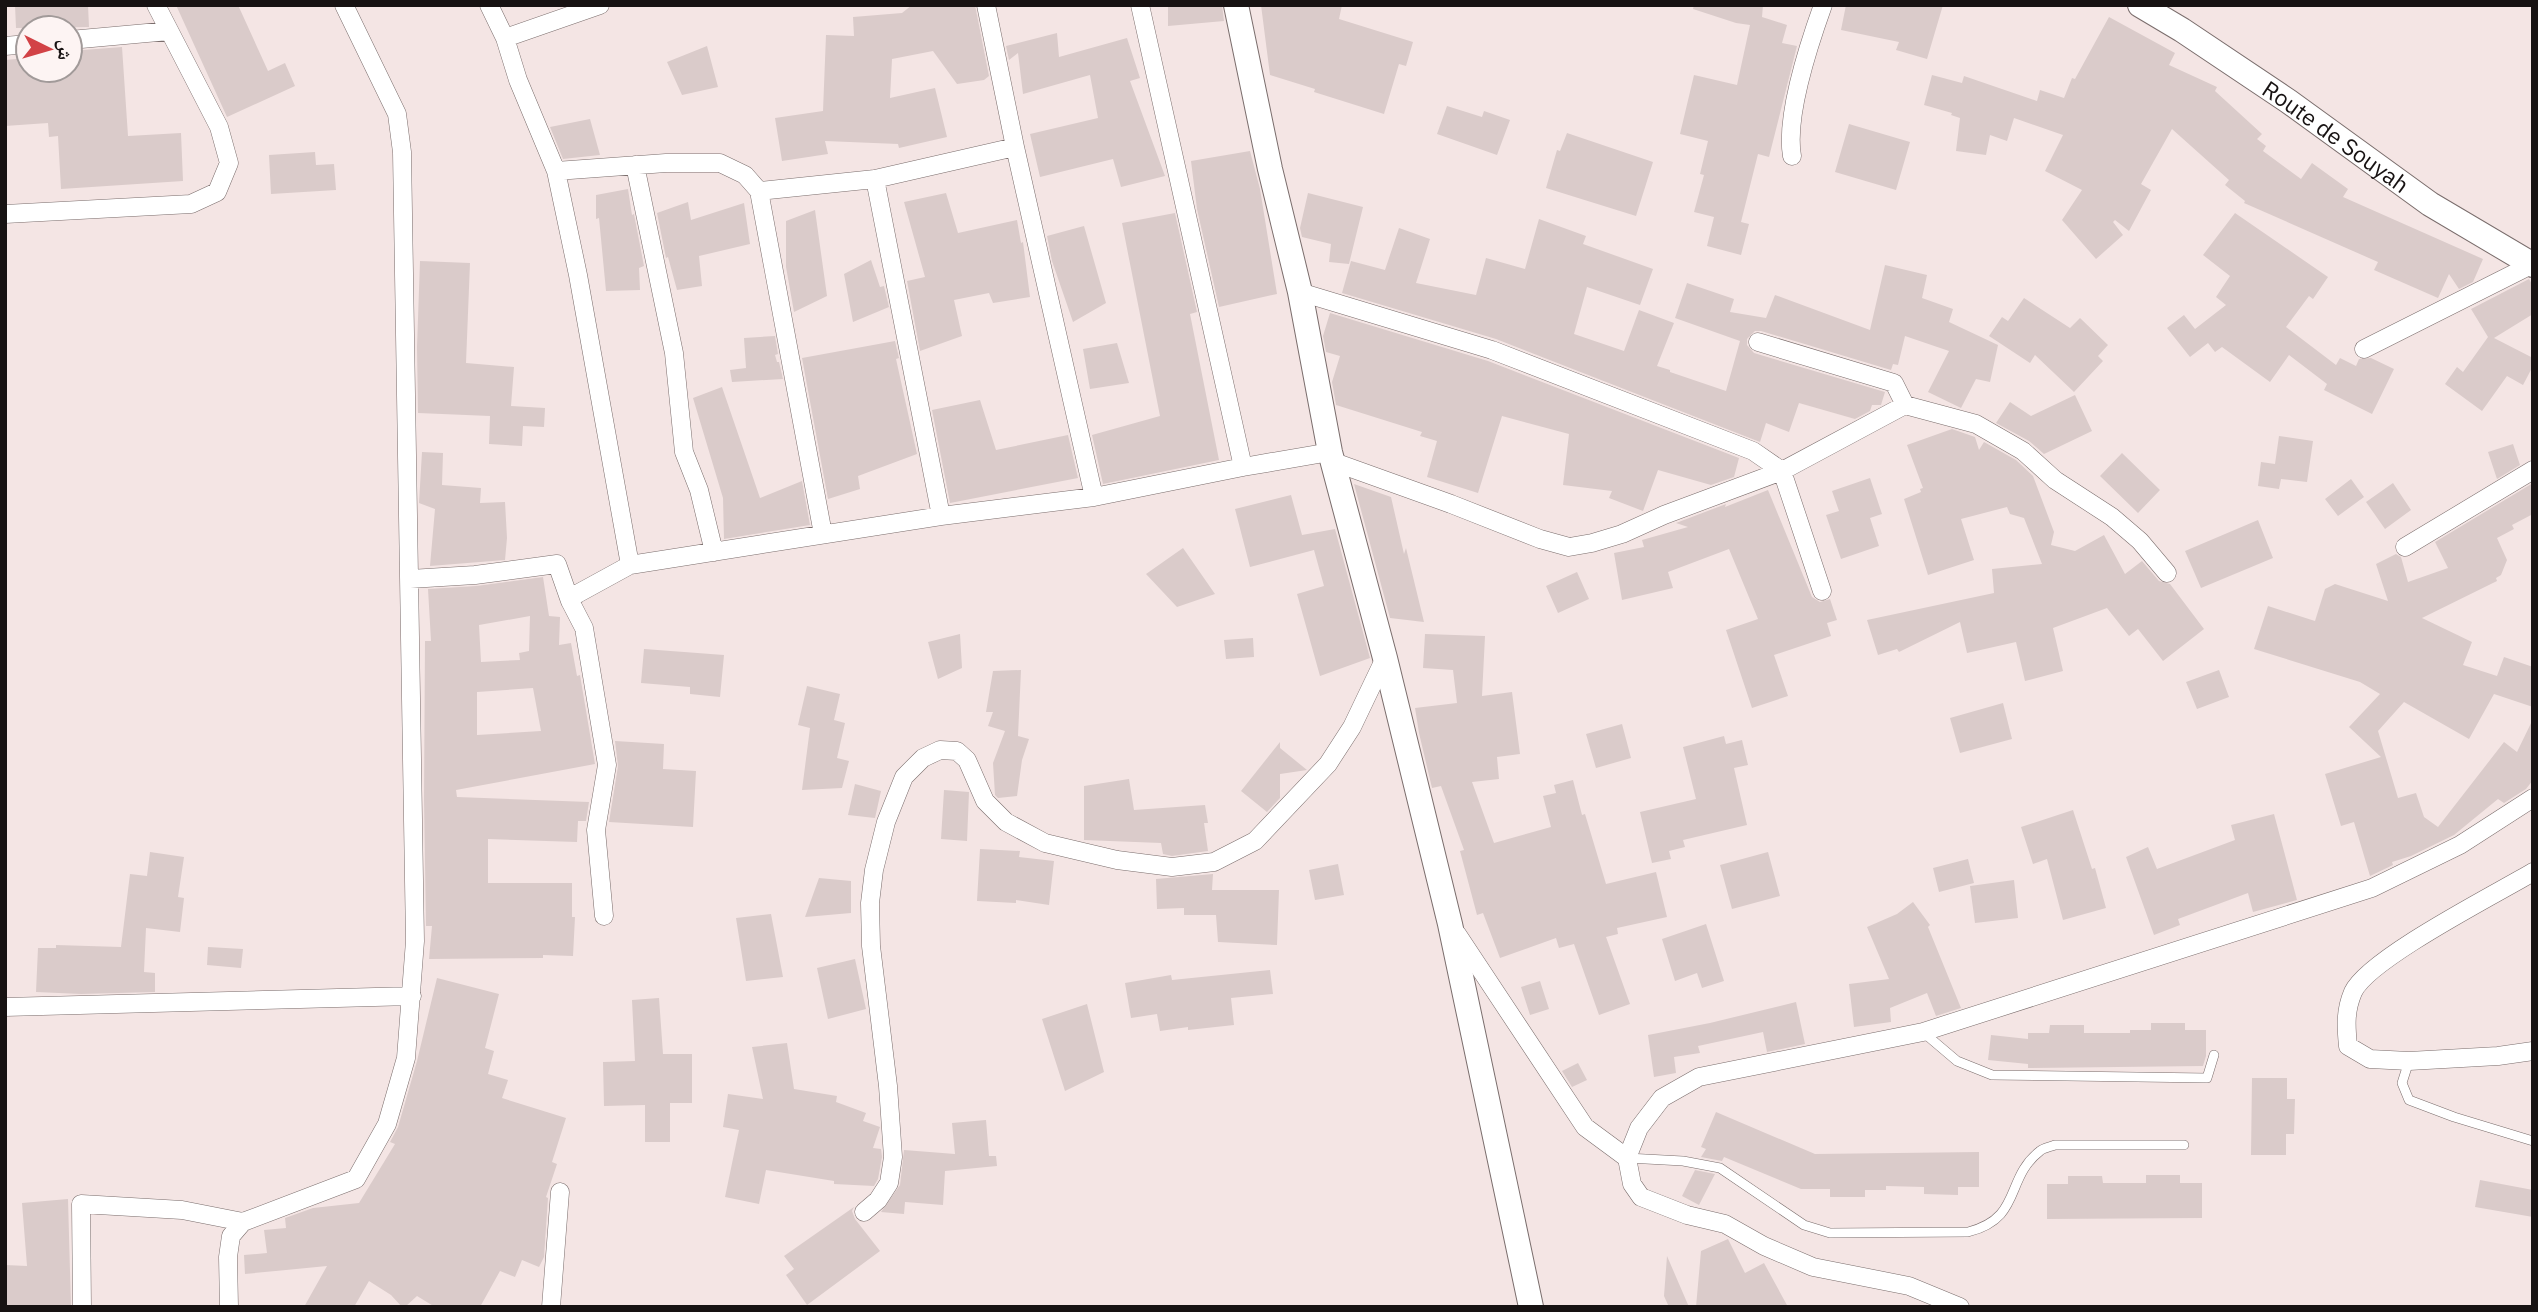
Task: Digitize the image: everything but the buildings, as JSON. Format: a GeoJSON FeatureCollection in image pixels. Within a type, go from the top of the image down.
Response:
{"type":"FeatureCollection","features":[{"type":"Feature","properties":{"kind":"street"},"geometry":{"type":"LineString","coordinates":[[5,214],[191,204],[217,192],[229,163],[219,127],[156,5]]}},
{"type":"Feature","properties":{"kind":"street"},"geometry":{"type":"LineString","coordinates":[[229,1307],[228,1257],[231,1236],[243,1222],[356,1179],[387,1124],[406,1058],[412,996],[415,940],[401,152],[397,114],[344,5]]}},
{"type":"Feature","properties":{"kind":"street"},"geometry":{"type":"LineString","coordinates":[[488,5],[505,38],[518,80],[556,172],[578,275],[630,565]]}},
{"type":"Feature","properties":{"kind":"street"},"geometry":{"type":"LineString","coordinates":[[505,38],[600,5]]}},
{"type":"Feature","properties":{"kind":"street"},"geometry":{"type":"LineString","coordinates":[[986,5],[1015,147],[1094,497]]}},
{"type":"Feature","properties":{"kind":"street"},"geometry":{"type":"LineString","coordinates":[[1140,5],[1243,467]]}},
{"type":"Feature","properties":{"kind":"street"},"geometry":{"type":"LineString","coordinates":[[1236,5],[1270,169],[1300,292],[1332,457],[1385,658],[1450,924],[1531,1307]]}},
{"type":"Feature","properties":{"kind":"street"},"geometry":{"type":"LineString","coordinates":[[1792,156],[1792,119],[1823,5]]}},
{"type":"Feature","properties":{"kind":"street","name":"Route de Souyah"},"geometry":{"type":"LineString","coordinates":[[2140,5],[2182,30],[2288,102],[2430,204],[2532,265]]}},
{"type":"Feature","properties":{"kind":"street"},"geometry":{"type":"LineString","coordinates":[[84,39],[169,32]]}},
{"type":"Feature","properties":{"kind":"street"},"geometry":{"type":"LineString","coordinates":[[759,191],[875,179],[1015,147]]}},
{"type":"Feature","properties":{"kind":"street"},"geometry":{"type":"LineString","coordinates":[[556,172],[666,163],[720,163],[745,175],[759,191],[823,534]]}},
{"type":"Feature","properties":{"kind":"street"},"geometry":{"type":"LineString","coordinates":[[635,165],[674,353],[684,452],[699,490],[714,552]]}},
{"type":"Feature","properties":{"kind":"street"},"geometry":{"type":"LineString","coordinates":[[875,179],[941,516]]}},
{"type":"Feature","properties":{"kind":"street"},"geometry":{"type":"LineString","coordinates":[[2364,349],[2532,265]]}},
{"type":"Feature","properties":{"kind":"street"},"geometry":{"type":"LineString","coordinates":[[1300,292],[1492,350],[1753,451],[1782,471],[1822,591]]}},
{"type":"Feature","properties":{"kind":"street"},"geometry":{"type":"LineString","coordinates":[[1758,342],[1894,383],[1905,405]]}},
{"type":"Feature","properties":{"kind":"street"},"geometry":{"type":"LineString","coordinates":[[570,601],[577,594],[630,565],[941,516],[1094,497],[1243,467],[1332,457],[1540,539],[1569,547],[1622,534],[1664,515],[1782,471],[1905,405],[1976,424],[2023,451],[2055,480],[2112,517],[2140,541],[2166,573]]}},
{"type":"Feature","properties":{"kind":"street"},"geometry":{"type":"LineString","coordinates":[[2405,547],[2533,470]]}},
{"type":"Feature","properties":{"kind":"street"},"geometry":{"type":"LineString","coordinates":[[410,579],[475,575],[557,565],[570,601],[584,628],[607,765],[596,830],[604,916]]}},
{"type":"Feature","properties":{"kind":"street"},"geometry":{"type":"LineString","coordinates":[[864,1212],[878,1200],[889,1184],[893,1157],[888,1086],[871,946],[870,903],[874,870],[886,822],[904,777],[923,758],[940,750],[957,751],[967,760],[985,801],[1006,822],[1045,843],[1117,860],[1172,867],[1214,862],[1255,841],[1328,764],[1352,727],[1385,658]]}},
{"type":"Feature","properties":{"kind":"street"},"geometry":{"type":"LineString","coordinates":[[1960,1307],[1909,1286],[1813,1267],[1764,1246],[1724,1224],[1687,1215],[1640,1197],[1632,1184],[1627,1158],[1639,1128],[1662,1098],[1699,1077],[1923,1032],[2372,888],[2460,845],[2533,798]]}},
{"type":"Feature","properties":{"kind":"street"},"geometry":{"type":"LineString","coordinates":[[2533,872],[2389,956],[2354,990],[2345,1019],[2348,1046],[2370,1059],[2409,1061],[2498,1056],[2533,1051]]}},
{"type":"Feature","properties":{"kind":"street"},"geometry":{"type":"LineString","coordinates":[[1450,924],[1585,1127],[1627,1158]]}},
{"type":"Feature","properties":{"kind":"street"},"geometry":{"type":"LineString","coordinates":[[5,1007],[412,996]]}},
{"type":"Feature","properties":{"kind":"street"},"geometry":{"type":"LineString","coordinates":[[551,1307],[560,1192]]}},
{"type":"Feature","properties":{"kind":"street"},"geometry":{"type":"LineString","coordinates":[[82,1307],[82,1205],[182,1210],[243,1222]]}},
{"type":"Feature","properties":{"kind":"lane"},"geometry":{"type":"LineString","coordinates":[[1923,1032],[1957,1061],[1992,1074],[2207,1079],[2214,1055]]}},
{"type":"Feature","properties":{"kind":"lane"},"geometry":{"type":"LineString","coordinates":[[2409,1061],[2402,1083],[2409,1100],[2533,1141]]}},
{"type":"Feature","properties":{"kind":"lane"},"geometry":{"type":"LineString","coordinates":[[1627,1158],[1683,1161],[1720,1168],[1804,1225],[1830,1233],[1968,1232],[1986,1227],[2004,1212],[2024,1170],[2040,1151],[2055,1145],[2184,1145]]}}]}
